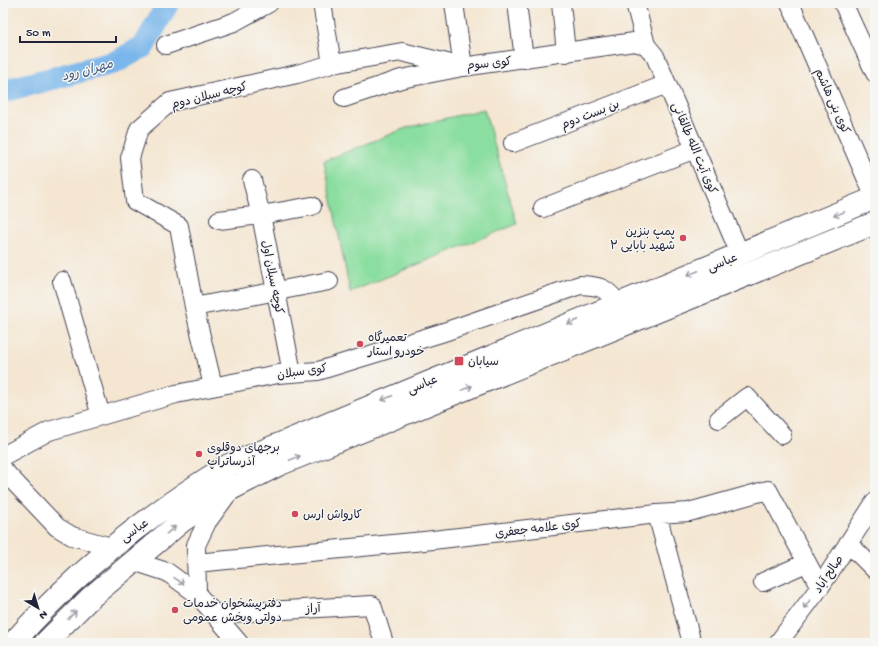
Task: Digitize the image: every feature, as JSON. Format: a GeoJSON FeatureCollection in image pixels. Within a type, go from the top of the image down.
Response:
{"type":"FeatureCollection","features":[{"type":"Feature","properties":{"kind":"main road","name":"عباسى"},"geometry":{"type":"LineString","coordinates":[[14,643],[69,584],[110,546],[198,484],[229,465],[433,379],[808,227],[875,198]]}},
{"type":"Feature","properties":{"kind":"main road","name":"عباسى"},"geometry":{"type":"LineString","coordinates":[[45,643],[90,598],[182,521],[231,489],[278,465],[875,223]]}},
{"type":"Feature","properties":{"kind":"main road"},"geometry":{"type":"LineString","coordinates":[[808,227],[816,248]]}},
{"type":"Feature","properties":{"kind":"main road"},"geometry":{"type":"LineString","coordinates":[[433,379],[441,399]]}},
{"type":"Feature","properties":{"kind":"street"},"geometry":{"type":"LineString","coordinates":[[166,45],[234,22],[269,3]]}},
{"type":"Feature","properties":{"kind":"street"},"geometry":{"type":"LineString","coordinates":[[322,3],[332,64]]}},
{"type":"Feature","properties":{"kind":"street"},"geometry":{"type":"LineString","coordinates":[[344,98],[401,79],[463,67],[454,3]]}},
{"type":"Feature","properties":{"kind":"street"},"geometry":{"type":"LineString","coordinates":[[517,3],[524,59]]}},
{"type":"Feature","properties":{"kind":"street"},"geometry":{"type":"LineString","coordinates":[[561,3],[566,53]]}},
{"type":"Feature","properties":{"kind":"street"},"geometry":{"type":"LineString","coordinates":[[636,3],[646,44]]}},
{"type":"Feature","properties":{"kind":"street","name":"کوی بنی هاشم"},"geometry":{"type":"LineString","coordinates":[[790,3],[875,198]]}},
{"type":"Feature","properties":{"kind":"street"},"geometry":{"type":"LineString","coordinates":[[843,3],[875,73]]}},
{"type":"Feature","properties":{"kind":"street","name":"کوی سوم"},"geometry":{"type":"LineString","coordinates":[[332,64],[402,52],[463,67],[634,42],[646,44]]}},
{"type":"Feature","properties":{"kind":"street","name":"کوی آیت الله طالقانی"},"geometry":{"type":"LineString","coordinates":[[646,44],[655,56],[668,84],[740,254]]}},
{"type":"Feature","properties":{"kind":"street","name":"کوچه سبلان دوم"},"geometry":{"type":"LineString","coordinates":[[213,386],[194,307],[179,226],[135,202],[130,158],[139,129],[170,102],[297,74],[332,64]]}},
{"type":"Feature","properties":{"kind":"street","name":"بن بست دوم"},"geometry":{"type":"LineString","coordinates":[[513,143],[668,84]]}},
{"type":"Feature","properties":{"kind":"street"},"geometry":{"type":"LineString","coordinates":[[543,208],[695,149]]}},
{"type":"Feature","properties":{"kind":"street","name":"کوچه سبلان اول"},"geometry":{"type":"LineString","coordinates":[[252,180],[261,215],[292,373]]}},
{"type":"Feature","properties":{"kind":"street"},"geometry":{"type":"LineString","coordinates":[[219,220],[261,215],[312,206]]}},
{"type":"Feature","properties":{"kind":"street"},"geometry":{"type":"LineString","coordinates":[[62,281],[101,416]]}},
{"type":"Feature","properties":{"kind":"street"},"geometry":{"type":"LineString","coordinates":[[194,307],[329,281]]}},
{"type":"Feature","properties":{"kind":"street","name":"کوی سبلان"},"geometry":{"type":"LineString","coordinates":[[3,456],[49,431],[176,394],[213,386],[292,373],[318,371],[441,333],[580,285],[593,286],[608,290],[619,304]]}},
{"type":"Feature","properties":{"kind":"street"},"geometry":{"type":"LineString","coordinates":[[719,419],[747,398],[782,435]]}},
{"type":"Feature","properties":{"kind":"street"},"geometry":{"type":"LineString","coordinates":[[3,470],[57,527],[72,536],[110,546]]}},
{"type":"Feature","properties":{"kind":"street"},"geometry":{"type":"LineString","coordinates":[[198,594],[196,545],[207,522],[231,489]]}},
{"type":"Feature","properties":{"kind":"street","name":"کوی علامه جعفری"},"geometry":{"type":"LineString","coordinates":[[196,563],[424,541],[697,510],[768,490],[820,587]]}},
{"type":"Feature","properties":{"kind":"street","name":"صالح آباد"},"geometry":{"type":"LineString","coordinates":[[778,643],[820,587],[875,502]]}},
{"type":"Feature","properties":{"kind":"street"},"geometry":{"type":"LineString","coordinates":[[657,514],[692,643]]}},
{"type":"Feature","properties":{"kind":"street"},"geometry":{"type":"LineString","coordinates":[[848,543],[875,570]]}},
{"type":"Feature","properties":{"kind":"street"},"geometry":{"type":"LineString","coordinates":[[133,561],[167,572],[198,594],[240,643]]}},
{"type":"Feature","properties":{"kind":"street"},"geometry":{"type":"LineString","coordinates":[[763,582],[806,563]]}},
{"type":"Feature","properties":{"kind":"street","name":"آراز"},"geometry":{"type":"LineString","coordinates":[[214,614],[372,605],[384,643]]}},
{"type":"Feature","properties":{"kind":"green space"},"geometry":{"type":"Polygon","coordinates":[[[484,109],[517,224],[350,292],[324,161],[406,128],[484,109]]]}},
{"type":"Feature","properties":{"kind":"waterway","name":"مهران رود"},"geometry":{"type":"LineString","coordinates":[[3,91],[116,62],[144,46],[168,3]]}},
{"type":"Feature","properties":{"kind":"place","name":"پمپ بنزین شهید بابایی ۲"},"geometry":{"type":"Point","coordinates":[683,238]}},
{"type":"Feature","properties":{"kind":"place","name":"تعمیرگاه خودرو استار"},"geometry":{"type":"Point","coordinates":[360,344]}},
{"type":"Feature","properties":{"kind":"place","name":"سیابان"},"geometry":{"type":"Point","coordinates":[459,361]}},
{"type":"Feature","properties":{"kind":"place","name":"برجهای دوقلوی آذرساتراپ"},"geometry":{"type":"Point","coordinates":[199,454]}},
{"type":"Feature","properties":{"kind":"place","name":"کارواش ارس"},"geometry":{"type":"Point","coordinates":[295,514]}},
{"type":"Feature","properties":{"kind":"place","name":"دفترپیشخوان خدمات دولتی وبخش عمومی"},"geometry":{"type":"Point","coordinates":[175,610]}}]}
